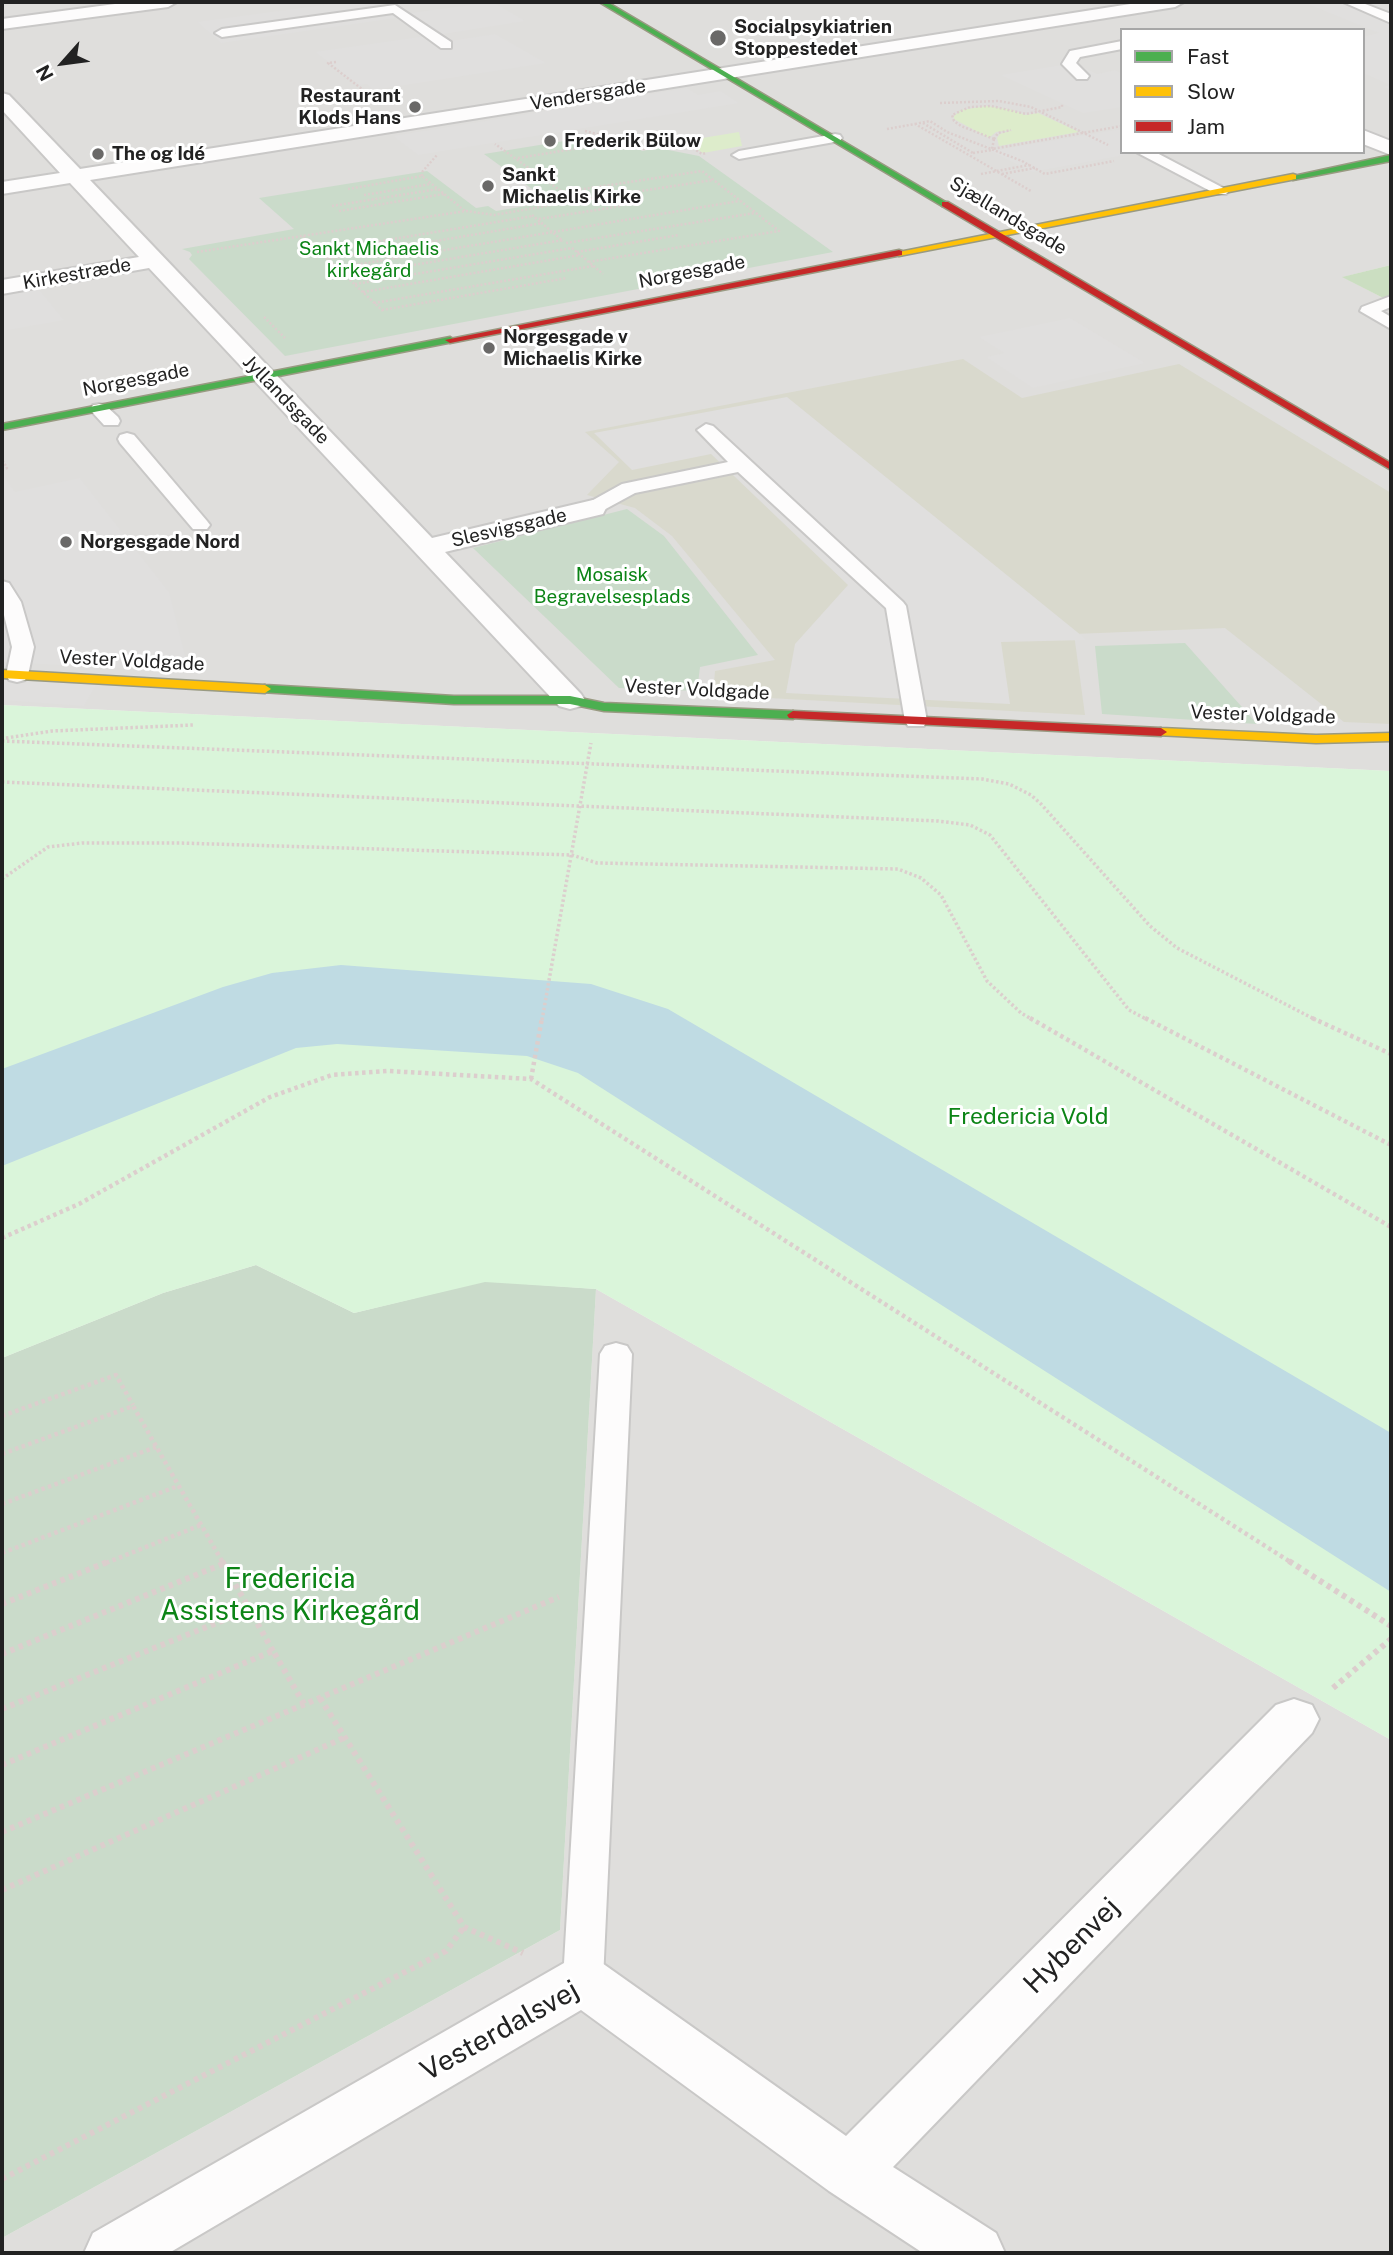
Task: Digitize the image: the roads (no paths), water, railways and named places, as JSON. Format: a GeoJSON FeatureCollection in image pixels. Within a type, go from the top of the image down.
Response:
{"type":"FeatureCollection","features":[{"type":"Feature","properties":{"kind":"street"},"geometry":{"type":"LineString","coordinates":[[2,24],[169,2]]}},
{"type":"Feature","properties":{"kind":"street","name":"Sjællandsgade"},"geometry":{"type":"LineString","coordinates":[[602,2],[1391,467]]}},
{"type":"Feature","properties":{"kind":"street"},"geometry":{"type":"LineString","coordinates":[[1071,2],[1128,28]]}},
{"type":"Feature","properties":{"kind":"street","name":"Vendersgade"},"geometry":{"type":"LineString","coordinates":[[2,188],[1175,2]]}},
{"type":"Feature","properties":{"kind":"street","name":"Jyllandsgade"},"geometry":{"type":"LineString","coordinates":[[4,103],[570,700]]}},
{"type":"Feature","properties":{"kind":"street"},"geometry":{"type":"LineString","coordinates":[[1365,137],[1391,149]]}},
{"type":"Feature","properties":{"kind":"street","name":"Norgesgade"},"geometry":{"type":"LineString","coordinates":[[2,427],[105,415],[264,376],[1391,158]]}},
{"type":"Feature","properties":{"kind":"street","name":"Kirkestræde"},"geometry":{"type":"LineString","coordinates":[[2,287],[152,261]]}},
{"type":"Feature","properties":{"kind":"street","name":"Slesvigsgade"},"geometry":{"type":"LineString","coordinates":[[425,548],[593,508]]}},
{"type":"Feature","properties":{"kind":"street","name":"Vester Voldgade"},"geometry":{"type":"LineString","coordinates":[[9,675],[454,700],[570,700],[604,707],[1316,739],[1391,737]]}},
{"type":"Feature","properties":{"kind":"street","name":"Hybenvej"},"geometry":{"type":"LineString","coordinates":[[849,2172],[1294,1720]]}},
{"type":"Feature","properties":{"kind":"street","name":"Vesterdalsvej"},"geometry":{"type":"LineString","coordinates":[[114,2253],[583,1980],[849,2172],[975,2253]]}},
{"type":"Feature","properties":{"kind":"lane"},"geometry":{"type":"LineString","coordinates":[[1349,2],[1391,19]]}},
{"type":"Feature","properties":{"kind":"lane"},"geometry":{"type":"LineString","coordinates":[[222,33],[395,9],[446,45]]}},
{"type":"Feature","properties":{"kind":"lane"},"geometry":{"type":"LineString","coordinates":[[1082,76],[1069,64],[1075,54],[1120,45]]}},
{"type":"Feature","properties":{"kind":"lane"},"geometry":{"type":"LineString","coordinates":[[746,159],[841,142]]}},
{"type":"Feature","properties":{"kind":"lane"},"geometry":{"type":"LineString","coordinates":[[1146,154],[1221,191]]}},
{"type":"Feature","properties":{"kind":"lane"},"geometry":{"type":"LineString","coordinates":[[1391,301],[1368,311],[1391,324]]}},
{"type":"Feature","properties":{"kind":"lane"},"geometry":{"type":"LineString","coordinates":[[706,430],[896,606],[916,721]]}},
{"type":"Feature","properties":{"kind":"lane"},"geometry":{"type":"LineString","coordinates":[[127,439],[200,525]]}},
{"type":"Feature","properties":{"kind":"lane"},"geometry":{"type":"LineString","coordinates":[[593,508],[629,488],[742,464]]}},
{"type":"Feature","properties":{"kind":"lane"},"geometry":{"type":"LineString","coordinates":[[2,587],[11,602],[23,647],[9,675]]}},
{"type":"Feature","properties":{"kind":"lane"},"geometry":{"type":"LineString","coordinates":[[583,1980],[616,1353]]}},
{"type":"Feature","properties":{"kind":"water"},"geometry":{"type":"Polygon","coordinates":[[[341,965],[591,984],[668,1009],[1391,1433],[1391,1592],[578,1073],[527,1056],[337,1044],[296,1048],[2,1166],[2,1069],[223,987],[272,973],[341,965]]]}},
{"type":"Feature","properties":{"kind":"place","name":"Socialpsykiatrien Stoppestedet"},"geometry":{"type":"Point","coordinates":[718,38]}},
{"type":"Feature","properties":{"kind":"place","name":"Restaurant Klods Hans"},"geometry":{"type":"Point","coordinates":[415,107]}},
{"type":"Feature","properties":{"kind":"place","name":"Frederik Bülow"},"geometry":{"type":"Point","coordinates":[550,141]}},
{"type":"Feature","properties":{"kind":"place","name":"The og Idé"},"geometry":{"type":"Point","coordinates":[98,154]}},
{"type":"Feature","properties":{"kind":"place","name":"Sankt Michaelis Kirke"},"geometry":{"type":"Point","coordinates":[488,186]}},
{"type":"Feature","properties":{"kind":"place","name":"Norgesgade v Michaelis Kirke"},"geometry":{"type":"Point","coordinates":[489,348]}},
{"type":"Feature","properties":{"kind":"place","name":"Norgesgade Nord"},"geometry":{"type":"Point","coordinates":[66,542]}},
{"type":"Feature","properties":{"kind":"park label","name":"Sankt Michaelis kirkegård"},"geometry":{"type":"Point","coordinates":[369,260]}},
{"type":"Feature","properties":{"kind":"park label","name":"Mosaisk Begravelsesplads"},"geometry":{"type":"Point","coordinates":[612,586]}},
{"type":"Feature","properties":{"kind":"park label","name":"Fredericia Vold"},"geometry":{"type":"Point","coordinates":[1028,1117]}},
{"type":"Feature","properties":{"kind":"park label","name":"Fredericia Assistens Kirkegård"},"geometry":{"type":"Point","coordinates":[290,1595]}}]}
